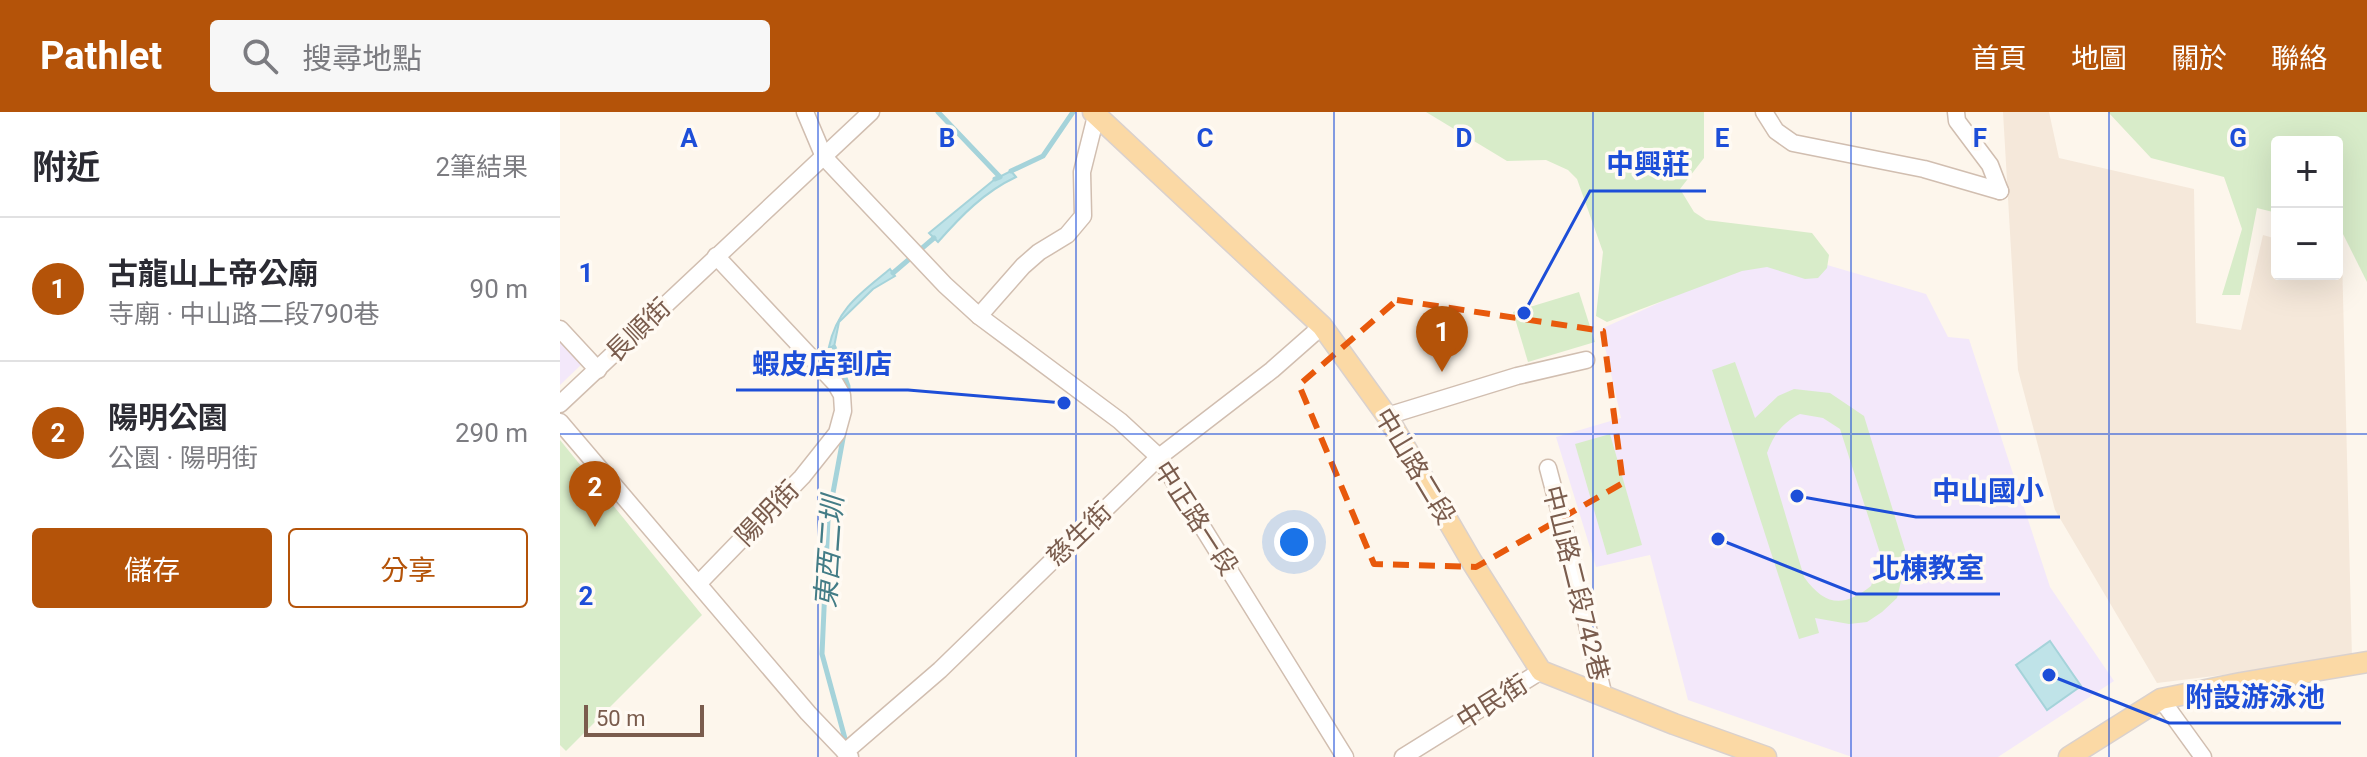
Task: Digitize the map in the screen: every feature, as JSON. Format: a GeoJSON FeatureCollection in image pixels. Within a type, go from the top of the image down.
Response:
{"type":"FeatureCollection","features":[{"type":"Feature","properties":{"kind":"main road","name":"中山路二段"},"geometry":{"type":"LineString","coordinates":[[1095,113],[1322,326],[1387,416],[1472,562],[1541,671]]}},
{"type":"Feature","properties":{"kind":"main road"},"geometry":{"type":"LineString","coordinates":[[2069,757],[2161,699],[2367,662]]}},
{"type":"Feature","properties":{"kind":"main road"},"geometry":{"type":"LineString","coordinates":[[1541,671],[1766,757]]}},
{"type":"Feature","properties":{"kind":"street"},"geometry":{"type":"LineString","coordinates":[[805,112],[824,157]]}},
{"type":"Feature","properties":{"kind":"street","name":"長順街"},"geometry":{"type":"LineString","coordinates":[[560,404],[871,112]]}},
{"type":"Feature","properties":{"kind":"street"},"geometry":{"type":"LineString","coordinates":[[1764,112],[1776,131],[1793,143],[1924,169],[2000,191],[1990,165],[1957,121],[1956,112]]}},
{"type":"Feature","properties":{"kind":"street"},"geometry":{"type":"LineString","coordinates":[[979,316],[1023,266],[1067,235],[1083,216],[1082,172],[1095,113]]}},
{"type":"Feature","properties":{"kind":"street","name":"中正路一段"},"geometry":{"type":"LineString","coordinates":[[824,157],[979,316],[1120,421],[1159,457],[1345,757]]}},
{"type":"Feature","properties":{"kind":"street","name":"陽明街"},"geometry":{"type":"LineString","coordinates":[[699,583],[802,477],[837,433],[843,411],[842,395],[835,383],[716,256]]}},
{"type":"Feature","properties":{"kind":"street","name":"慈生街"},"geometry":{"type":"LineString","coordinates":[[847,754],[940,670],[1159,457],[1260,380],[1322,326]]}},
{"type":"Feature","properties":{"kind":"street"},"geometry":{"type":"LineString","coordinates":[[560,329],[598,370]]}},
{"type":"Feature","properties":{"kind":"street"},"geometry":{"type":"LineString","coordinates":[[1387,416],[1517,376],[1586,360]]}},
{"type":"Feature","properties":{"kind":"street"},"geometry":{"type":"LineString","coordinates":[[560,422],[798,702],[847,754]]}},
{"type":"Feature","properties":{"kind":"street","name":"中山路二段742巷"},"geometry":{"type":"LineString","coordinates":[[1548,468],[1604,697]]}},
{"type":"Feature","properties":{"kind":"street","name":"中民街"},"geometry":{"type":"LineString","coordinates":[[1403,757],[1541,671]]}},
{"type":"Feature","properties":{"kind":"street"},"geometry":{"type":"LineString","coordinates":[[2161,699],[2203,757]]}},
{"type":"Feature","properties":{"kind":"highlighted area"},"geometry":{"type":"Polygon","coordinates":[[[1397,300],[1603,331],[1623,483],[1476,567],[1374,564],[1299,385],[1397,300]]]}},
{"type":"Feature","properties":{"kind":"shaded area"},"geometry":{"type":"Polygon","coordinates":[[[2003,112],[2049,112],[2059,158],[2194,189],[2196,323],[2241,330],[2263,235],[2271,237],[2271,280],[2343,280],[2352,659],[2157,683],[2055,510],[2018,370],[2003,112]]]}},
{"type":"Feature","properties":{"kind":"shaded area"},"geometry":{"type":"Polygon","coordinates":[[[1776,250],[1926,294],[1948,337],[1969,339],[2050,587],[2114,681],[1998,757],[1852,757],[1688,700],[1650,555],[1596,567],[1556,437],[1621,418],[1601,329],[1776,250]]]}},
{"type":"Feature","properties":{"kind":"shaded area"},"geometry":{"type":"Polygon","coordinates":[[[560,334],[585,361],[560,385],[560,334]]]}},
{"type":"Feature","properties":{"kind":"green space"},"geometry":{"type":"Polygon","coordinates":[[[1426,112],[1704,112],[1704,158],[1680,189],[1694,212],[1706,220],[1812,233],[1829,255],[1827,268],[1818,278],[1805,279],[1767,267],[1742,271],[1607,322],[1596,316],[1603,252],[1577,179],[1568,170],[1546,160],[1507,161],[1426,112]]]}},
{"type":"Feature","properties":{"kind":"green space"},"geometry":{"type":"Polygon","coordinates":[[[2108,112],[2367,112],[2367,282],[2343,234],[2343,136],[2271,136],[2271,212],[2257,208],[2240,295],[2222,295],[2242,229],[2224,177],[2151,158],[2108,112]]]}},
{"type":"Feature","properties":{"kind":"green space"},"geometry":{"type":"Polygon","coordinates":[[[1579,292],[1595,342],[1528,362],[1513,312],[1579,292]]]}},
{"type":"Feature","properties":{"kind":"green space"},"geometry":{"type":"Polygon","coordinates":[[[1735,362],[1755,418],[1778,396],[1794,389],[1830,393],[1864,416],[1907,556],[1897,598],[1867,622],[1849,624],[1815,618],[1819,633],[1799,639],[1712,370],[1735,362]],[[1800,414],[1794,417],[1779,430],[1767,453],[1804,577],[1819,594],[1835,601],[1852,598],[1871,586],[1881,556],[1840,429],[1823,418],[1800,414]]]}},
{"type":"Feature","properties":{"kind":"green space"},"geometry":{"type":"Polygon","coordinates":[[[1610,434],[1642,545],[1607,555],[1575,444],[1610,434]]]}},
{"type":"Feature","properties":{"kind":"green space"},"geometry":{"type":"Polygon","coordinates":[[[560,440],[702,615],[566,751],[560,745],[560,440]]]}},
{"type":"Feature","properties":{"kind":"water"},"geometry":{"type":"Polygon","coordinates":[[[1011,171],[1016,177],[974,205],[938,242],[929,233],[995,179],[1011,171]]]}},
{"type":"Feature","properties":{"kind":"water"},"geometry":{"type":"Polygon","coordinates":[[[890,269],[895,276],[873,289],[839,322],[834,347],[829,347],[833,333],[844,312],[890,269]]]}},
{"type":"Feature","properties":{"kind":"water"},"geometry":{"type":"Polygon","coordinates":[[[2050,641],[2081,686],[2047,710],[2016,665],[2050,641]]]}},
{"type":"Feature","properties":{"kind":"waterway","name":"東西二圳"},"geometry":{"type":"LineString","coordinates":[[938,112],[1000,177],[995,179]]}},
{"type":"Feature","properties":{"kind":"waterway"},"geometry":{"type":"LineString","coordinates":[[1011,171],[1043,156],[1073,112]]}},
{"type":"Feature","properties":{"kind":"waterway"},"geometry":{"type":"LineString","coordinates":[[893,273],[934,238]]}},
{"type":"Feature","properties":{"kind":"waterway","name":"東西二圳"},"geometry":{"type":"LineString","coordinates":[[834,347],[848,386],[848,395]]}},
{"type":"Feature","properties":{"kind":"waterway","name":"東西二圳"},"geometry":{"type":"LineString","coordinates":[[844,433],[828,520],[822,654],[847,746]]}},
{"type":"Feature","properties":{"kind":"place","name":"中興莊"},"geometry":{"type":"Point","coordinates":[1524,313]}},
{"type":"Feature","properties":{"kind":"place","name":"古龍山上帝公廟"},"geometry":{"type":"Point","coordinates":[1442,372]}},
{"type":"Feature","properties":{"kind":"place","name":"蝦皮店到店"},"geometry":{"type":"Point","coordinates":[1064,403]}},
{"type":"Feature","properties":{"kind":"place","name":"中山國小"},"geometry":{"type":"Point","coordinates":[1797,496]}},
{"type":"Feature","properties":{"kind":"place","name":"陽明公園"},"geometry":{"type":"Point","coordinates":[595,527]}},
{"type":"Feature","properties":{"kind":"place","name":"北棟教室"},"geometry":{"type":"Point","coordinates":[1718,539]}},
{"type":"Feature","properties":{"kind":"place","name":"附設游泳池"},"geometry":{"type":"Point","coordinates":[2049,675]}}]}
